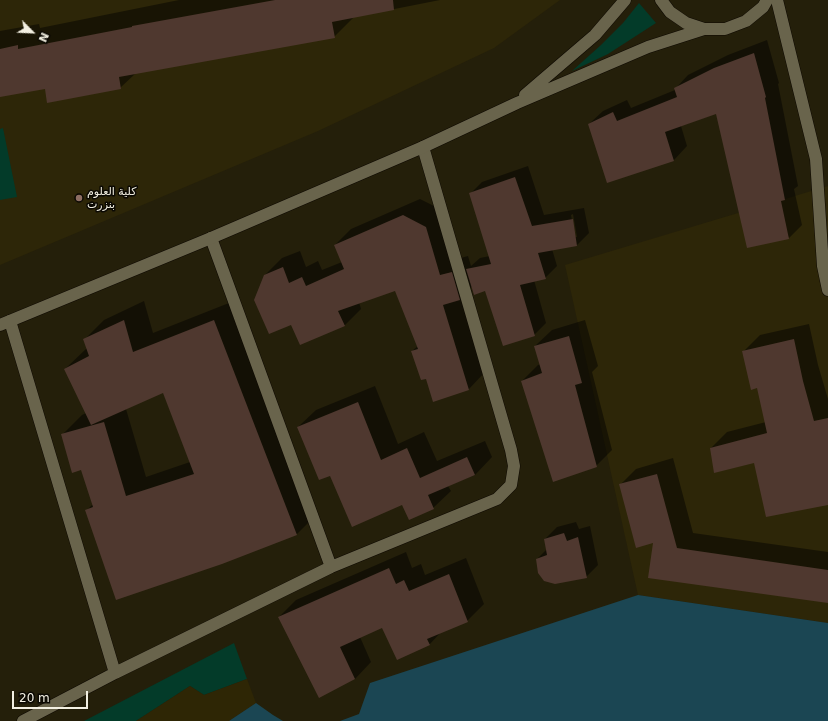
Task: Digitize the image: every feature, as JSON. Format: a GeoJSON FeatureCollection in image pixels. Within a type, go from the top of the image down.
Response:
{"type":"FeatureCollection","features":[{"type":"Feature","properties":{"kind":"street"},"geometry":{"type":"LineString","coordinates":[[517,103],[594,35],[625,0]]}},
{"type":"Feature","properties":{"kind":"street"},"geometry":{"type":"LineString","coordinates":[[661,0],[670,12],[686,24],[704,29],[725,29],[746,21],[763,7],[767,0]]}},
{"type":"Feature","properties":{"kind":"street"},"geometry":{"type":"LineString","coordinates":[[777,0],[816,159],[824,266],[828,290]]}},
{"type":"Feature","properties":{"kind":"street"},"geometry":{"type":"LineString","coordinates":[[115,673],[5,323],[211,238],[423,147],[517,103],[648,47],[704,29]]}},
{"type":"Feature","properties":{"kind":"street"},"geometry":{"type":"LineString","coordinates":[[23,721],[115,673],[331,567],[497,499],[511,485],[514,466],[511,450],[423,147]]}},
{"type":"Feature","properties":{"kind":"street"},"geometry":{"type":"LineString","coordinates":[[211,238],[331,567]]}},
{"type":"Feature","properties":{"kind":"shaded area","name":"كلية العلوم بنزرت"},"geometry":{"type":"Polygon","coordinates":[[[0,0],[560,0],[494,48],[318,131],[0,265],[0,0]]]}},
{"type":"Feature","properties":{"kind":"shaded area"},"geometry":{"type":"Polygon","coordinates":[[[828,186],[828,623],[638,595],[565,265],[828,186]]]}},
{"type":"Feature","properties":{"kind":"green space"},"geometry":{"type":"Polygon","coordinates":[[[639,3],[656,23],[608,54],[572,71],[623,23],[639,3]]]}},
{"type":"Feature","properties":{"kind":"green space"},"geometry":{"type":"Polygon","coordinates":[[[3,128],[17,197],[0,200],[0,129],[3,128]]]}},
{"type":"Feature","properties":{"kind":"green space"},"geometry":{"type":"Polygon","coordinates":[[[234,643],[247,679],[204,695],[190,686],[136,721],[84,721],[234,643]]]}},
{"type":"Feature","properties":{"kind":"sand"},"geometry":{"type":"Polygon","coordinates":[[[247,679],[256,703],[229,721],[136,721],[190,686],[204,695],[247,679]]]}},
{"type":"Feature","properties":{"kind":"water"},"geometry":{"type":"Polygon","coordinates":[[[638,595],[828,623],[828,721],[340,721],[359,714],[370,683],[638,595]]]}},
{"type":"Feature","properties":{"kind":"water"},"geometry":{"type":"Polygon","coordinates":[[[256,703],[283,721],[229,721],[256,703]]]}},
{"type":"Feature","properties":{"kind":"building"},"geometry":{"type":"Polygon","coordinates":[[[275,0],[393,0],[394,10],[332,22],[335,38],[119,77],[121,89],[47,103],[45,89],[0,97],[0,49],[18,45],[18,49],[132,26],[275,0]]]}},
{"type":"Feature","properties":{"kind":"building"},"geometry":{"type":"Polygon","coordinates":[[[754,53],[766,97],[785,200],[781,201],[789,239],[747,248],[716,114],[665,132],[674,161],[607,183],[588,124],[613,112],[617,121],[677,97],[674,88],[714,68],[754,53]]]}},
{"type":"Feature","properties":{"kind":"building"},"geometry":{"type":"Polygon","coordinates":[[[515,177],[532,226],[573,219],[577,246],[538,253],[546,279],[520,285],[535,336],[503,346],[485,291],[474,295],[466,269],[491,264],[469,193],[515,177]]]}},
{"type":"Feature","properties":{"kind":"building"},"geometry":{"type":"Polygon","coordinates":[[[403,215],[426,227],[440,275],[452,272],[460,300],[443,305],[469,390],[433,402],[426,379],[421,380],[411,351],[418,349],[395,291],[338,311],[345,326],[300,345],[291,325],[269,334],[254,300],[264,275],[283,267],[289,283],[302,277],[306,286],[344,269],[334,245],[403,215]]]}},
{"type":"Feature","properties":{"kind":"building"},"geometry":{"type":"Polygon","coordinates":[[[124,320],[133,352],[214,320],[297,535],[222,564],[116,600],[85,510],[93,507],[81,470],[72,473],[61,434],[104,422],[126,496],[194,474],[163,393],[91,425],[64,369],[89,356],[83,339],[124,320]]]}},
{"type":"Feature","properties":{"kind":"building"},"geometry":{"type":"Polygon","coordinates":[[[569,336],[582,383],[575,385],[597,467],[553,482],[521,381],[542,373],[534,346],[569,336]]]}},
{"type":"Feature","properties":{"kind":"building"},"geometry":{"type":"Polygon","coordinates":[[[794,339],[803,381],[814,421],[828,418],[828,505],[766,517],[754,463],[714,473],[710,448],[767,433],[757,388],[751,390],[742,351],[794,339]]]}},
{"type":"Feature","properties":{"kind":"building"},"geometry":{"type":"Polygon","coordinates":[[[358,402],[381,460],[407,448],[420,478],[467,457],[475,475],[428,495],[434,509],[409,520],[402,505],[352,527],[330,476],[319,480],[297,427],[358,402]]]}},
{"type":"Feature","properties":{"kind":"building"},"geometry":{"type":"Polygon","coordinates":[[[657,474],[677,548],[828,570],[828,603],[648,578],[653,543],[636,548],[619,484],[657,474]]]}},
{"type":"Feature","properties":{"kind":"building"},"geometry":{"type":"Polygon","coordinates":[[[564,533],[567,541],[578,537],[587,578],[555,584],[544,581],[538,573],[536,559],[547,555],[544,539],[564,533]]]}},
{"type":"Feature","properties":{"kind":"building"},"geometry":{"type":"Polygon","coordinates":[[[389,568],[396,584],[404,580],[409,591],[449,574],[468,622],[427,639],[430,645],[397,660],[382,628],[340,647],[355,679],[319,698],[278,617],[389,568]]]}},
{"type":"Feature","properties":{"kind":"place","name":"كلية العلوم بنزرت"},"geometry":{"type":"Point","coordinates":[79,198]}}]}
